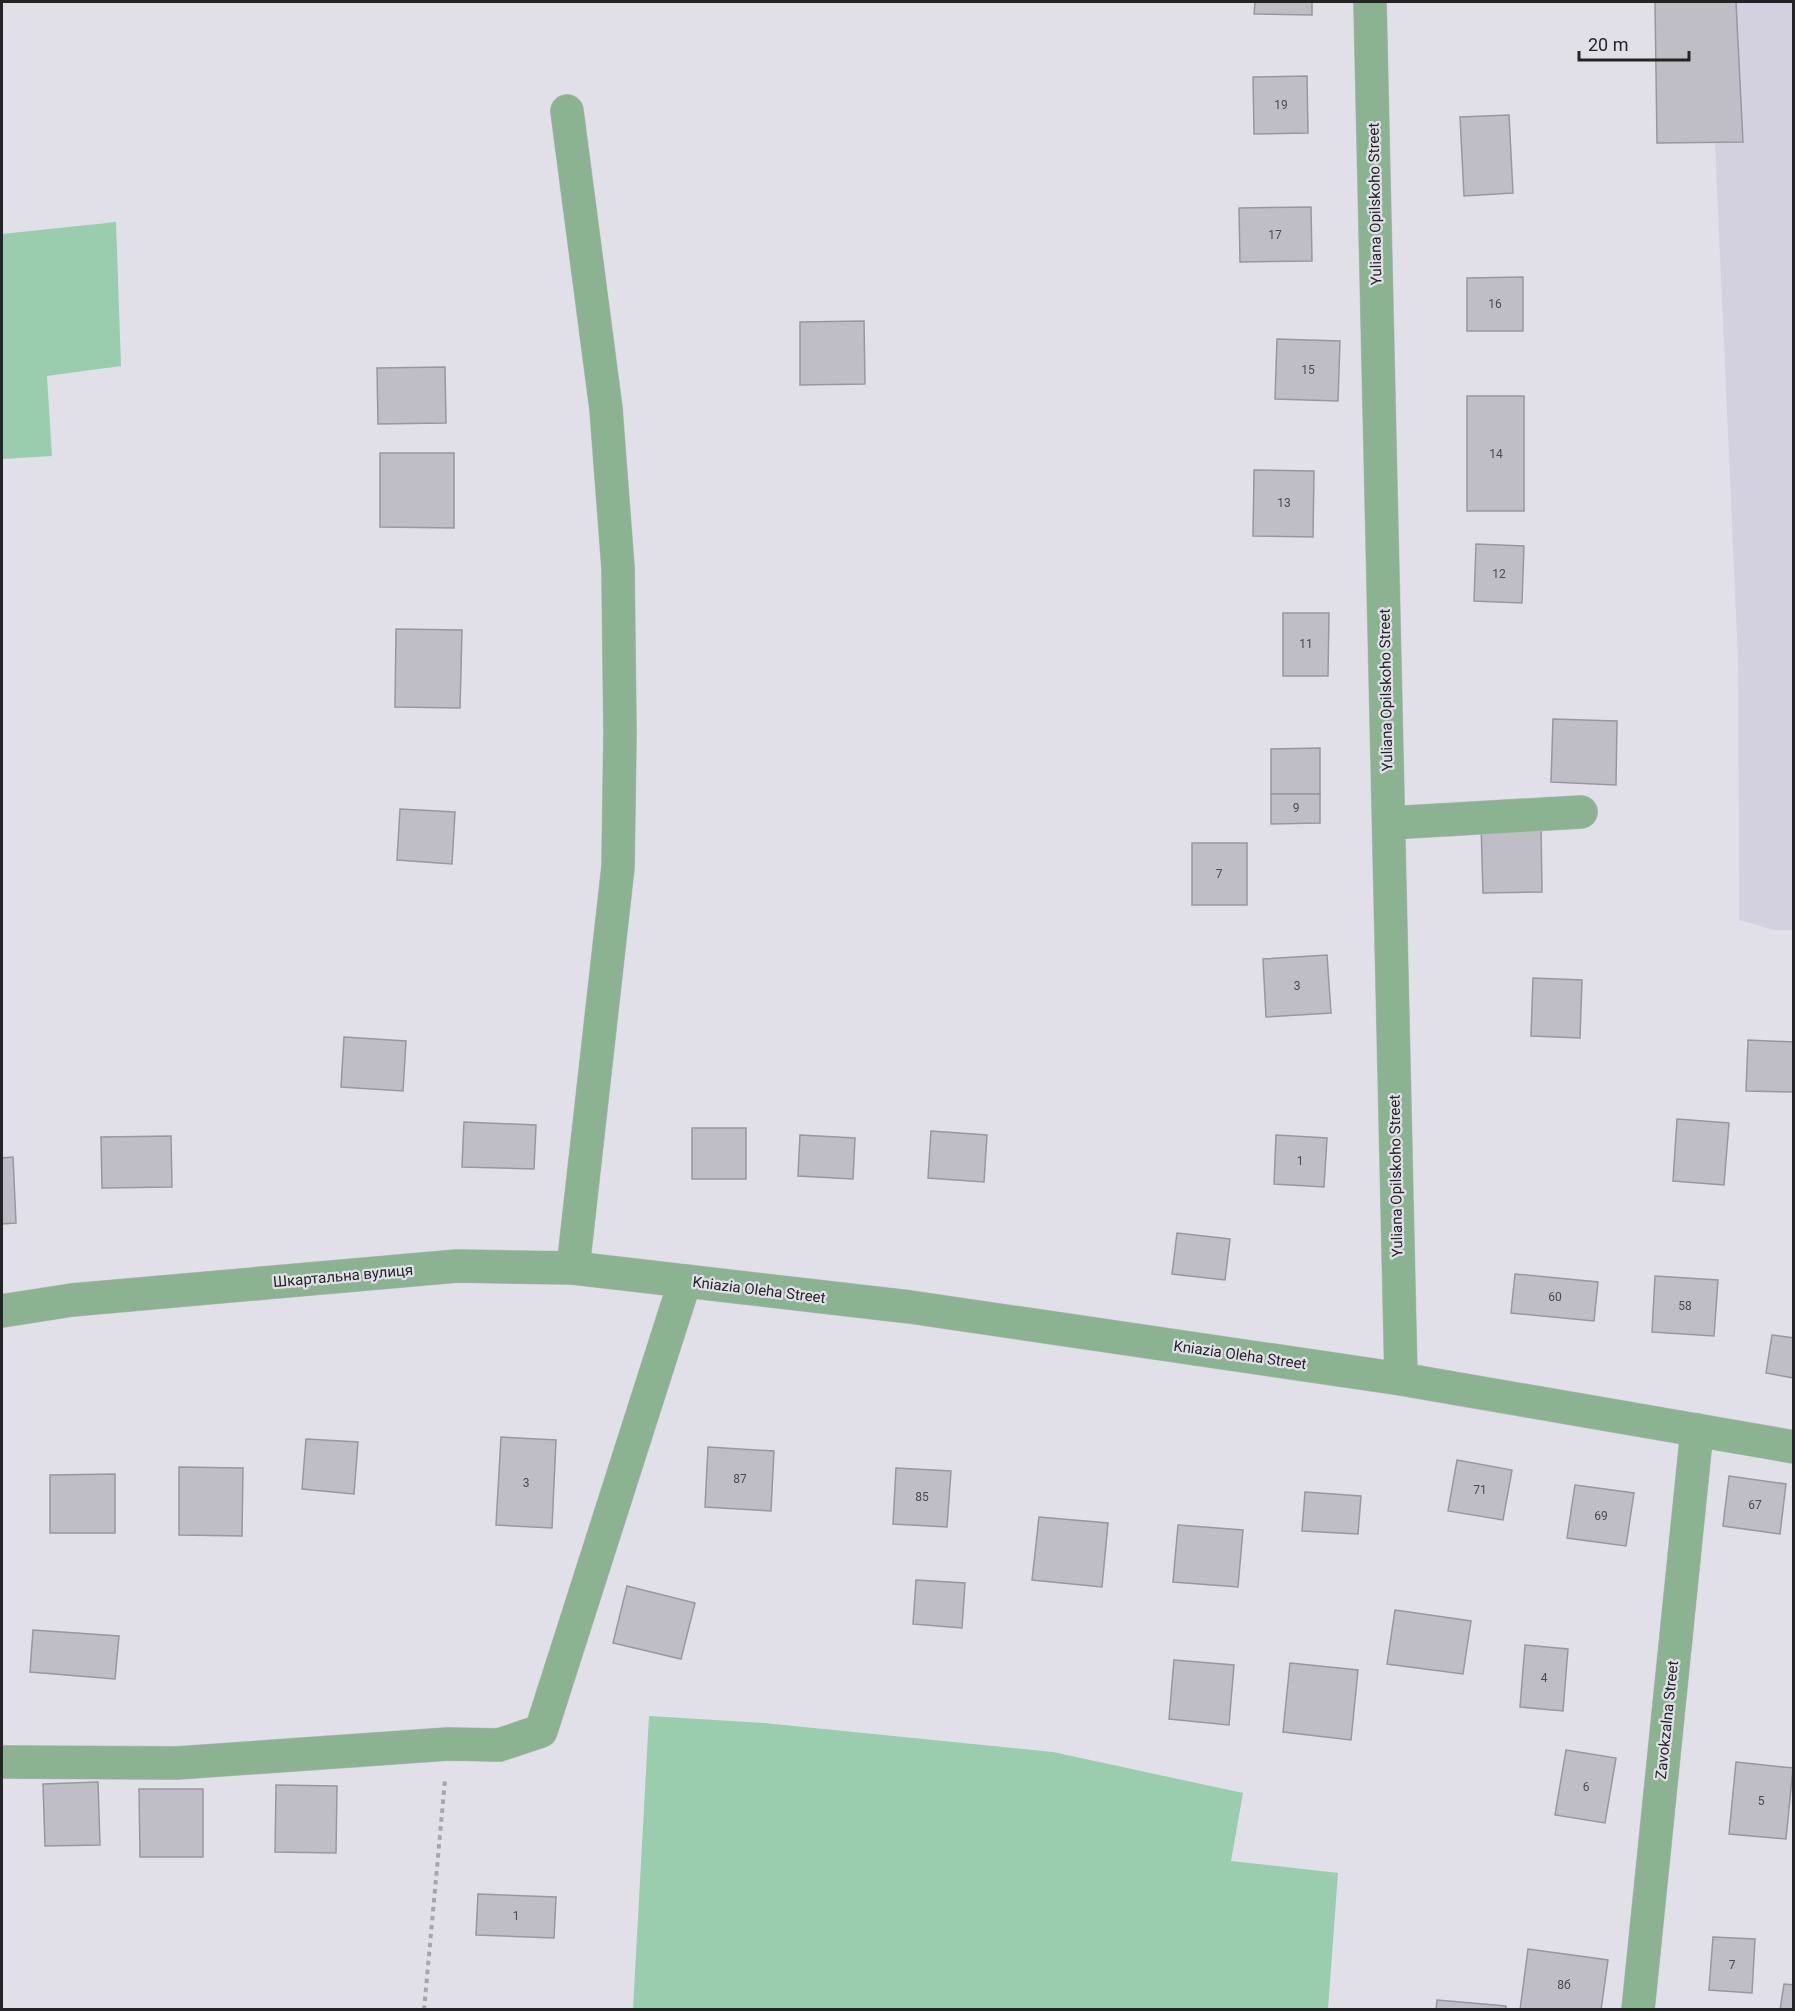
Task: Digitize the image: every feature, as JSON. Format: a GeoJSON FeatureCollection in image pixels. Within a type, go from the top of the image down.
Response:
{"type":"FeatureCollection","features":[{"type":"Feature","properties":{"kind":"street","name":"Yuliana Opilskoho Street"},"geometry":{"type":"LineString","coordinates":[[1370,2],[1401,1379]]}},
{"type":"Feature","properties":{"kind":"street"},"geometry":{"type":"LineString","coordinates":[[567,111],[606,409],[618,568],[620,733],[618,867],[573,1268]]}},
{"type":"Feature","properties":{"kind":"street"},"geometry":{"type":"LineString","coordinates":[[1389,823],[1581,812]]}},
{"type":"Feature","properties":{"kind":"street","name":"Шкартальна вулиця"},"geometry":{"type":"LineString","coordinates":[[2,1311],[72,1300],[457,1266],[573,1268],[685,1281]]}},
{"type":"Feature","properties":{"kind":"street"},"geometry":{"type":"LineString","coordinates":[[2,1762],[177,1763],[448,1744],[499,1745],[541,1731],[685,1281]]}},
{"type":"Feature","properties":{"kind":"street","name":"Kniazia Oleha Street"},"geometry":{"type":"LineString","coordinates":[[685,1281],[910,1307],[1401,1379],[1794,1447]]}},
{"type":"Feature","properties":{"kind":"street","name":"Zavokzalna Street"},"geometry":{"type":"LineString","coordinates":[[1638,2010],[1697,1430]]}},
{"type":"Feature","properties":{"kind":"path"},"geometry":{"type":"LineString","coordinates":[[424,2010],[448,1744]]}},
{"type":"Feature","properties":{"kind":"shaded area"},"geometry":{"type":"Polygon","coordinates":[[[1655,2],[1793,2],[1793,930],[1774,930],[1739,920],[1738,659],[1715,143],[1657,143],[1655,2]]]}},
{"type":"Feature","properties":{"kind":"green space"},"geometry":{"type":"Polygon","coordinates":[[[116,222],[121,366],[47,376],[52,456],[2,459],[2,234],[116,222]]]}},
{"type":"Feature","properties":{"kind":"green space"},"geometry":{"type":"Polygon","coordinates":[[[649,1716],[764,1723],[1053,1752],[1243,1793],[1231,1861],[1338,1873],[1328,2009],[633,2009],[649,1716]]]}},
{"type":"Feature","properties":{"kind":"building"},"geometry":{"type":"Polygon","coordinates":[[[1255,2],[1312,2],[1312,15],[1254,14],[1255,2]]]}},
{"type":"Feature","properties":{"kind":"building"},"geometry":{"type":"Polygon","coordinates":[[[1655,2],[1736,2],[1743,142],[1657,143],[1655,2]]]}},
{"type":"Feature","properties":{"kind":"building"},"geometry":{"type":"Polygon","coordinates":[[[1307,76],[1308,133],[1254,134],[1253,77],[1307,76]]]}},
{"type":"Feature","properties":{"kind":"building"},"geometry":{"type":"Polygon","coordinates":[[[1509,115],[1513,193],[1464,196],[1460,117],[1509,115]]]}},
{"type":"Feature","properties":{"kind":"building"},"geometry":{"type":"Polygon","coordinates":[[[1311,207],[1312,261],[1240,262],[1239,208],[1311,207]]]}},
{"type":"Feature","properties":{"kind":"building"},"geometry":{"type":"Polygon","coordinates":[[[1523,277],[1523,331],[1467,331],[1467,278],[1523,277]]]}},
{"type":"Feature","properties":{"kind":"building"},"geometry":{"type":"Polygon","coordinates":[[[864,321],[865,384],[800,385],[800,322],[864,321]]]}},
{"type":"Feature","properties":{"kind":"building"},"geometry":{"type":"Polygon","coordinates":[[[1277,339],[1340,341],[1338,401],[1275,399],[1277,339]]]}},
{"type":"Feature","properties":{"kind":"building"},"geometry":{"type":"Polygon","coordinates":[[[445,367],[446,423],[378,424],[377,368],[445,367]]]}},
{"type":"Feature","properties":{"kind":"building"},"geometry":{"type":"Polygon","coordinates":[[[1467,396],[1524,396],[1524,511],[1467,511],[1467,396]]]}},
{"type":"Feature","properties":{"kind":"building"},"geometry":{"type":"Polygon","coordinates":[[[380,453],[454,453],[454,528],[380,527],[380,453]]]}},
{"type":"Feature","properties":{"kind":"building"},"geometry":{"type":"Polygon","coordinates":[[[1254,470],[1314,471],[1313,537],[1253,536],[1254,470]]]}},
{"type":"Feature","properties":{"kind":"building"},"geometry":{"type":"Polygon","coordinates":[[[1476,544],[1524,546],[1522,603],[1474,601],[1476,544]]]}},
{"type":"Feature","properties":{"kind":"building"},"geometry":{"type":"Polygon","coordinates":[[[1283,613],[1329,613],[1328,676],[1283,676],[1283,613]]]}},
{"type":"Feature","properties":{"kind":"building"},"geometry":{"type":"Polygon","coordinates":[[[396,629],[462,630],[460,708],[395,707],[396,629]]]}},
{"type":"Feature","properties":{"kind":"building"},"geometry":{"type":"Polygon","coordinates":[[[1553,719],[1617,721],[1616,785],[1551,782],[1553,719]]]}},
{"type":"Feature","properties":{"kind":"building"},"geometry":{"type":"Polygon","coordinates":[[[1320,748],[1320,794],[1271,794],[1271,749],[1320,748]]]}},
{"type":"Feature","properties":{"kind":"building"},"geometry":{"type":"Polygon","coordinates":[[[1271,794],[1320,794],[1320,823],[1271,824],[1271,794]]]}},
{"type":"Feature","properties":{"kind":"building"},"geometry":{"type":"Polygon","coordinates":[[[400,809],[455,812],[452,864],[397,860],[400,809]]]}},
{"type":"Feature","properties":{"kind":"building"},"geometry":{"type":"Polygon","coordinates":[[[1541,823],[1542,892],[1483,893],[1481,824],[1541,823]]]}},
{"type":"Feature","properties":{"kind":"building"},"geometry":{"type":"Polygon","coordinates":[[[1192,843],[1247,843],[1247,905],[1192,905],[1192,843]]]}},
{"type":"Feature","properties":{"kind":"building"},"geometry":{"type":"Polygon","coordinates":[[[1327,955],[1331,1013],[1266,1017],[1263,959],[1327,955]]]}},
{"type":"Feature","properties":{"kind":"building"},"geometry":{"type":"Polygon","coordinates":[[[1533,978],[1582,980],[1580,1038],[1531,1036],[1533,978]]]}},
{"type":"Feature","properties":{"kind":"building"},"geometry":{"type":"Polygon","coordinates":[[[344,1037],[406,1041],[403,1091],[341,1087],[344,1037]]]}},
{"type":"Feature","properties":{"kind":"building"},"geometry":{"type":"Polygon","coordinates":[[[1748,1040],[1794,1042],[1794,1092],[1746,1091],[1748,1040]]]}},
{"type":"Feature","properties":{"kind":"building"},"geometry":{"type":"Polygon","coordinates":[[[1677,1119],[1729,1123],[1724,1185],[1673,1181],[1677,1119]]]}},
{"type":"Feature","properties":{"kind":"building"},"geometry":{"type":"Polygon","coordinates":[[[464,1122],[536,1125],[534,1169],[462,1167],[464,1122]]]}},
{"type":"Feature","properties":{"kind":"building"},"geometry":{"type":"Polygon","coordinates":[[[692,1128],[746,1128],[746,1179],[692,1179],[692,1128]]]}},
{"type":"Feature","properties":{"kind":"building"},"geometry":{"type":"Polygon","coordinates":[[[931,1131],[987,1135],[984,1182],[928,1178],[931,1131]]]}},
{"type":"Feature","properties":{"kind":"building"},"geometry":{"type":"Polygon","coordinates":[[[800,1135],[855,1138],[853,1179],[798,1176],[800,1135]]]}},
{"type":"Feature","properties":{"kind":"building"},"geometry":{"type":"Polygon","coordinates":[[[1276,1135],[1327,1138],[1324,1187],[1274,1184],[1276,1135]]]}},
{"type":"Feature","properties":{"kind":"building"},"geometry":{"type":"Polygon","coordinates":[[[171,1136],[172,1187],[102,1188],[101,1137],[171,1136]]]}},
{"type":"Feature","properties":{"kind":"building"},"geometry":{"type":"Polygon","coordinates":[[[13,1157],[16,1223],[2,1224],[2,1158],[13,1157]]]}},
{"type":"Feature","properties":{"kind":"building"},"geometry":{"type":"Polygon","coordinates":[[[1177,1233],[1230,1239],[1225,1280],[1172,1274],[1177,1233]]]}},
{"type":"Feature","properties":{"kind":"building"},"geometry":{"type":"Polygon","coordinates":[[[1515,1274],[1598,1282],[1594,1321],[1511,1313],[1515,1274]]]}},
{"type":"Feature","properties":{"kind":"building"},"geometry":{"type":"Polygon","coordinates":[[[1655,1276],[1718,1280],[1714,1336],[1652,1332],[1655,1276]]]}},
{"type":"Feature","properties":{"kind":"building"},"geometry":{"type":"Polygon","coordinates":[[[1772,1335],[1794,1338],[1794,1378],[1766,1373],[1772,1335]]]}},
{"type":"Feature","properties":{"kind":"building"},"geometry":{"type":"Polygon","coordinates":[[[501,1437],[556,1440],[552,1528],[496,1525],[501,1437]]]}},
{"type":"Feature","properties":{"kind":"building"},"geometry":{"type":"Polygon","coordinates":[[[306,1439],[358,1442],[354,1494],[302,1489],[306,1439]]]}},
{"type":"Feature","properties":{"kind":"building"},"geometry":{"type":"Polygon","coordinates":[[[708,1447],[774,1451],[771,1511],[705,1507],[708,1447]]]}},
{"type":"Feature","properties":{"kind":"building"},"geometry":{"type":"Polygon","coordinates":[[[1457,1460],[1512,1470],[1503,1520],[1448,1511],[1457,1460]]]}},
{"type":"Feature","properties":{"kind":"building"},"geometry":{"type":"Polygon","coordinates":[[[179,1467],[243,1468],[242,1536],[179,1535],[179,1467]]]}},
{"type":"Feature","properties":{"kind":"building"},"geometry":{"type":"Polygon","coordinates":[[[896,1468],[951,1471],[947,1527],[893,1524],[896,1468]]]}},
{"type":"Feature","properties":{"kind":"building"},"geometry":{"type":"Polygon","coordinates":[[[115,1474],[115,1533],[50,1533],[50,1475],[115,1474]]]}},
{"type":"Feature","properties":{"kind":"building"},"geometry":{"type":"Polygon","coordinates":[[[1729,1476],[1786,1484],[1780,1534],[1723,1526],[1729,1476]]]}},
{"type":"Feature","properties":{"kind":"building"},"geometry":{"type":"Polygon","coordinates":[[[1575,1485],[1634,1493],[1626,1546],[1567,1538],[1575,1485]]]}},
{"type":"Feature","properties":{"kind":"building"},"geometry":{"type":"Polygon","coordinates":[[[1305,1492],[1361,1496],[1358,1534],[1302,1531],[1305,1492]]]}},
{"type":"Feature","properties":{"kind":"building"},"geometry":{"type":"Polygon","coordinates":[[[1039,1517],[1108,1523],[1102,1587],[1032,1580],[1039,1517]]]}},
{"type":"Feature","properties":{"kind":"building"},"geometry":{"type":"Polygon","coordinates":[[[1178,1525],[1243,1530],[1238,1587],[1173,1582],[1178,1525]]]}},
{"type":"Feature","properties":{"kind":"building"},"geometry":{"type":"Polygon","coordinates":[[[916,1580],[965,1583],[962,1628],[913,1624],[916,1580]]]}},
{"type":"Feature","properties":{"kind":"building"},"geometry":{"type":"Polygon","coordinates":[[[627,1586],[695,1603],[681,1659],[613,1643],[627,1586]]]}},
{"type":"Feature","properties":{"kind":"building"},"geometry":{"type":"Polygon","coordinates":[[[1395,1610],[1471,1621],[1463,1674],[1387,1664],[1395,1610]]]}},
{"type":"Feature","properties":{"kind":"building"},"geometry":{"type":"Polygon","coordinates":[[[33,1630],[119,1636],[115,1679],[30,1672],[33,1630]]]}},
{"type":"Feature","properties":{"kind":"building"},"geometry":{"type":"Polygon","coordinates":[[[1525,1645],[1568,1649],[1563,1711],[1520,1707],[1525,1645]]]}},
{"type":"Feature","properties":{"kind":"building"},"geometry":{"type":"Polygon","coordinates":[[[1174,1660],[1234,1665],[1229,1725],[1169,1719],[1174,1660]]]}},
{"type":"Feature","properties":{"kind":"building"},"geometry":{"type":"Polygon","coordinates":[[[1290,1663],[1358,1670],[1351,1740],[1283,1732],[1290,1663]]]}},
{"type":"Feature","properties":{"kind":"building"},"geometry":{"type":"Polygon","coordinates":[[[1566,1750],[1616,1758],[1605,1823],[1555,1815],[1566,1750]]]}},
{"type":"Feature","properties":{"kind":"building"},"geometry":{"type":"Polygon","coordinates":[[[1736,1762],[1793,1768],[1786,1839],[1729,1834],[1736,1762]]]}},
{"type":"Feature","properties":{"kind":"building"},"geometry":{"type":"Polygon","coordinates":[[[98,1782],[100,1845],[45,1846],[43,1784],[98,1782]]]}},
{"type":"Feature","properties":{"kind":"building"},"geometry":{"type":"Polygon","coordinates":[[[276,1785],[337,1786],[336,1853],[275,1852],[276,1785]]]}},
{"type":"Feature","properties":{"kind":"building"},"geometry":{"type":"Polygon","coordinates":[[[139,1789],[203,1789],[203,1857],[140,1857],[139,1789]]]}},
{"type":"Feature","properties":{"kind":"building"},"geometry":{"type":"Polygon","coordinates":[[[478,1894],[556,1897],[554,1938],[476,1935],[478,1894]]]}},
{"type":"Feature","properties":{"kind":"building"},"geometry":{"type":"Polygon","coordinates":[[[1713,1937],[1755,1939],[1752,1993],[1709,1990],[1713,1937]]]}},
{"type":"Feature","properties":{"kind":"building"},"geometry":{"type":"Polygon","coordinates":[[[1528,1949],[1608,1960],[1601,2010],[1520,2010],[1528,1949]]]}},
{"type":"Feature","properties":{"kind":"building"},"geometry":{"type":"Polygon","coordinates":[[[1784,1984],[1794,1985],[1794,2010],[1780,2010],[1784,1984]]]}},
{"type":"Feature","properties":{"kind":"building"},"geometry":{"type":"Polygon","coordinates":[[[1437,2000],[1506,2006],[1506,2010],[1436,2010],[1437,2000]]]}}]}
